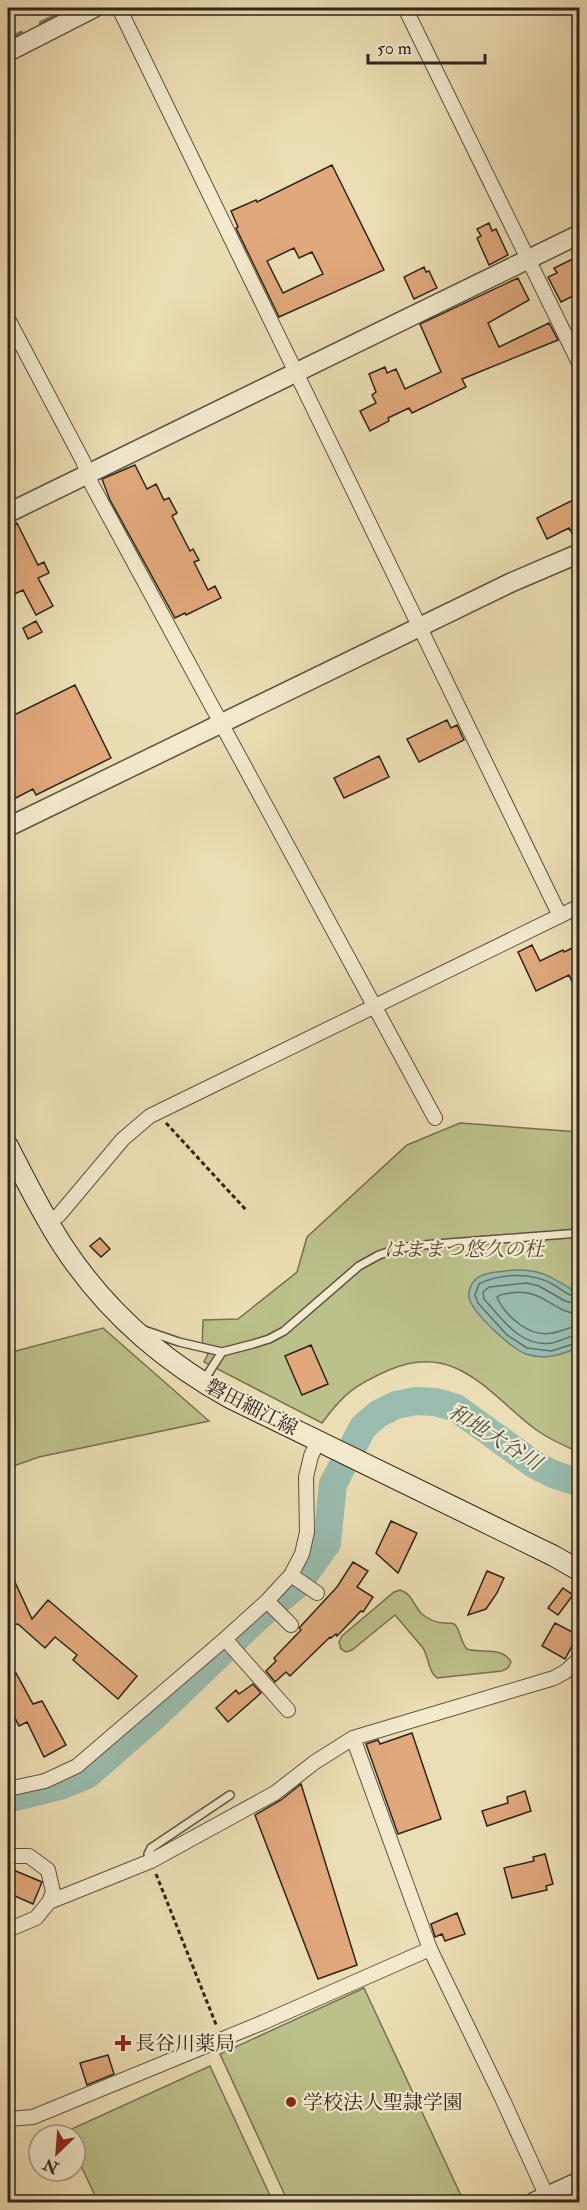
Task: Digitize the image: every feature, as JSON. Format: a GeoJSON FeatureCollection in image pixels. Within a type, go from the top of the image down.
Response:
{"type":"FeatureCollection","features":[{"type":"Feature","properties":{"kind":"main road","name":"磐田細江線"},"geometry":{"type":"LineString","coordinates":[[8,1146],[14,1172],[82,1274],[128,1324],[166,1357],[202,1382],[238,1402],[554,1556],[579,1571]]}},
{"type":"Feature","properties":{"kind":"street"},"geometry":{"type":"LineString","coordinates":[[8,52],[94,8]]}},
{"type":"Feature","properties":{"kind":"street"},"geometry":{"type":"LineString","coordinates":[[119,8],[560,916]]}},
{"type":"Feature","properties":{"kind":"street"},"geometry":{"type":"LineString","coordinates":[[405,8],[579,365]]}},
{"type":"Feature","properties":{"kind":"street"},"geometry":{"type":"LineString","coordinates":[[8,513],[579,234]]}},
{"type":"Feature","properties":{"kind":"street"},"geometry":{"type":"LineString","coordinates":[[8,320],[83,460],[92,485],[435,1118]]}},
{"type":"Feature","properties":{"kind":"street"},"geometry":{"type":"LineString","coordinates":[[8,827],[510,583],[579,553]]}},
{"type":"Feature","properties":{"kind":"street"},"geometry":{"type":"LineString","coordinates":[[48,1222],[59,1215],[136,1126],[158,1112],[579,906]]}},
{"type":"Feature","properties":{"kind":"street"},"geometry":{"type":"LineString","coordinates":[[8,1790],[45,1781],[77,1767],[225,1639],[267,1601],[291,1575],[302,1554],[307,1532],[306,1477],[311,1456],[324,1444]]}},
{"type":"Feature","properties":{"kind":"street"},"geometry":{"type":"LineString","coordinates":[[291,1575],[317,1593]]}},
{"type":"Feature","properties":{"kind":"street"},"geometry":{"type":"LineString","coordinates":[[267,1601],[291,1625]]}},
{"type":"Feature","properties":{"kind":"street"},"geometry":{"type":"LineString","coordinates":[[225,1639],[288,1710]]}},
{"type":"Feature","properties":{"kind":"street"},"geometry":{"type":"LineString","coordinates":[[49,1902],[151,1860],[275,1793],[315,1762],[353,1738],[554,1678],[579,1658]]}},
{"type":"Feature","properties":{"kind":"street"},"geometry":{"type":"LineString","coordinates":[[353,1738],[430,1949],[541,2200],[579,2181]]}},
{"type":"Feature","properties":{"kind":"street"},"geometry":{"type":"LineString","coordinates":[[8,1856],[29,1856],[48,1870],[53,1892],[49,1902],[36,1918],[8,1930]]}},
{"type":"Feature","properties":{"kind":"street"},"geometry":{"type":"LineString","coordinates":[[8,2119],[33,2117],[222,2040],[430,1949]]}},
{"type":"Feature","properties":{"kind":"lane"},"geometry":{"type":"LineString","coordinates":[[128,1324],[179,1342],[222,1352],[269,1339],[284,1331],[341,1279],[379,1255],[400,1248],[423,1245],[579,1233]]}},
{"type":"Feature","properties":{"kind":"lane"},"geometry":{"type":"LineString","coordinates":[[202,1382],[222,1352]]}},
{"type":"Feature","properties":{"kind":"lane"},"geometry":{"type":"LineString","coordinates":[[151,1860],[148,1854],[151,1848],[230,1795]]}},
{"type":"Feature","properties":{"kind":"path"},"geometry":{"type":"LineString","coordinates":[[158,1112],[246,1210]]}},
{"type":"Feature","properties":{"kind":"path"},"geometry":{"type":"LineString","coordinates":[[151,1860],[222,2040]]}},
{"type":"Feature","properties":{"kind":"green space","name":"はままつ悠久の杜"},"geometry":{"type":"Polygon","coordinates":[[[460,1123],[579,1132],[579,1452],[535,1429],[486,1387],[452,1366],[433,1362],[412,1363],[389,1370],[367,1380],[351,1391],[322,1423],[204,1362],[208,1354],[202,1350],[203,1320],[238,1319],[297,1272],[307,1237],[407,1145],[460,1123]]]}},
{"type":"Feature","properties":{"kind":"green space"},"geometry":{"type":"Polygon","coordinates":[[[103,1328],[209,1421],[39,1457],[8,1468],[8,1353],[103,1328]]]}},
{"type":"Feature","properties":{"kind":"green space"},"geometry":{"type":"Polygon","coordinates":[[[400,1590],[408,1594],[419,1611],[427,1618],[454,1624],[467,1649],[502,1654],[511,1662],[508,1668],[502,1671],[437,1678],[432,1672],[423,1648],[395,1615],[352,1650],[346,1652],[341,1649],[339,1642],[342,1636],[394,1592],[400,1590]]]}},
{"type":"Feature","properties":{"kind":"green space"},"geometry":{"type":"Polygon","coordinates":[[[364,1988],[464,2202],[288,2202],[220,2054],[364,1988]]]}},
{"type":"Feature","properties":{"kind":"green space"},"geometry":{"type":"Polygon","coordinates":[[[210,2066],[273,2202],[98,2202],[87,2179],[87,2123],[85,2123],[210,2066]]]}},
{"type":"Feature","properties":{"kind":"water"},"geometry":{"type":"Polygon","coordinates":[[[514,1270],[542,1273],[579,1293],[579,1347],[553,1356],[540,1357],[526,1354],[502,1338],[477,1312],[469,1297],[470,1288],[475,1280],[488,1273],[514,1270]]]}},
{"type":"Feature","properties":{"kind":"building"},"geometry":{"type":"Polygon","coordinates":[[[332,165],[384,270],[279,317],[236,228],[238,227],[231,211],[256,200],[257,202],[332,165]],[[294,248],[267,261],[283,293],[323,274],[312,252],[299,258],[294,248]]]}},
{"type":"Feature","properties":{"kind":"building"},"geometry":{"type":"Polygon","coordinates":[[[489,223],[492,231],[496,229],[508,255],[489,265],[477,238],[481,236],[477,229],[489,223]]]}},
{"type":"Feature","properties":{"kind":"building"},"geometry":{"type":"Polygon","coordinates":[[[579,256],[579,293],[561,302],[548,277],[557,273],[554,268],[579,256]]]}},
{"type":"Feature","properties":{"kind":"building"},"geometry":{"type":"Polygon","coordinates":[[[424,267],[426,272],[429,271],[437,288],[414,299],[404,277],[424,267]]]}},
{"type":"Feature","properties":{"kind":"building"},"geometry":{"type":"Polygon","coordinates":[[[518,278],[529,300],[488,323],[499,347],[549,323],[558,340],[462,379],[466,387],[412,413],[409,408],[388,418],[389,421],[370,431],[360,411],[376,403],[372,395],[376,392],[369,374],[385,367],[387,373],[396,369],[405,389],[441,372],[420,324],[518,278]]]}},
{"type":"Feature","properties":{"kind":"building"},"geometry":{"type":"Polygon","coordinates":[[[135,465],[147,489],[156,484],[164,500],[169,498],[177,513],[172,516],[190,551],[193,549],[199,560],[194,562],[208,590],[215,586],[221,598],[186,615],[185,613],[175,618],[110,500],[102,479],[135,465]]]}},
{"type":"Feature","properties":{"kind":"building"},"geometry":{"type":"Polygon","coordinates":[[[575,499],[579,509],[579,542],[569,528],[547,539],[537,518],[575,499]]]}},
{"type":"Feature","properties":{"kind":"building"},"geometry":{"type":"Polygon","coordinates":[[[17,523],[38,565],[44,562],[49,573],[38,578],[53,606],[36,615],[23,590],[8,597],[8,528],[17,523]]]}},
{"type":"Feature","properties":{"kind":"building"},"geometry":{"type":"Polygon","coordinates":[[[36,621],[42,632],[28,639],[23,628],[36,621]]]}},
{"type":"Feature","properties":{"kind":"building"},"geometry":{"type":"Polygon","coordinates":[[[75,685],[111,758],[36,795],[33,789],[8,802],[8,718],[75,685]]]}},
{"type":"Feature","properties":{"kind":"building"},"geometry":{"type":"Polygon","coordinates":[[[447,720],[451,728],[457,725],[464,740],[419,762],[407,739],[447,720]]]}},
{"type":"Feature","properties":{"kind":"building"},"geometry":{"type":"Polygon","coordinates":[[[379,756],[389,777],[344,798],[334,778],[379,756]]]}},
{"type":"Feature","properties":{"kind":"building"},"geometry":{"type":"Polygon","coordinates":[[[532,945],[540,961],[579,945],[579,997],[569,975],[536,991],[518,952],[532,945]]]}},
{"type":"Feature","properties":{"kind":"building"},"geometry":{"type":"Polygon","coordinates":[[[100,1238],[110,1249],[101,1257],[90,1246],[100,1238]]]}},
{"type":"Feature","properties":{"kind":"building"},"geometry":{"type":"Polygon","coordinates":[[[311,1345],[328,1384],[302,1395],[285,1356],[311,1345]]]}},
{"type":"Feature","properties":{"kind":"building"},"geometry":{"type":"Polygon","coordinates":[[[391,1521],[417,1533],[398,1573],[376,1553],[391,1521]]]}},
{"type":"Feature","properties":{"kind":"building"},"geometry":{"type":"Polygon","coordinates":[[[353,1562],[368,1571],[357,1587],[373,1597],[363,1612],[361,1611],[337,1636],[336,1634],[330,1637],[290,1676],[286,1672],[275,1682],[266,1671],[276,1661],[274,1658],[337,1587],[353,1562]]]}},
{"type":"Feature","properties":{"kind":"building"},"geometry":{"type":"Polygon","coordinates":[[[8,1567],[32,1619],[48,1600],[137,1676],[118,1699],[73,1660],[77,1655],[55,1637],[45,1648],[18,1624],[8,1626],[8,1567]]]}},
{"type":"Feature","properties":{"kind":"building"},"geometry":{"type":"Polygon","coordinates":[[[487,1571],[504,1578],[486,1609],[468,1615],[487,1571]]]}},
{"type":"Feature","properties":{"kind":"building"},"geometry":{"type":"Polygon","coordinates":[[[563,1588],[573,1595],[558,1615],[548,1608],[563,1588]]]}},
{"type":"Feature","properties":{"kind":"building"},"geometry":{"type":"Polygon","coordinates":[[[555,1623],[578,1635],[565,1659],[542,1646],[555,1623]]]}},
{"type":"Feature","properties":{"kind":"building"},"geometry":{"type":"Polygon","coordinates":[[[16,1673],[33,1704],[42,1701],[66,1745],[44,1757],[27,1722],[19,1726],[8,1704],[8,1678],[16,1673]]]}},
{"type":"Feature","properties":{"kind":"building"},"geometry":{"type":"Polygon","coordinates":[[[253,1684],[261,1693],[228,1722],[216,1708],[236,1690],[239,1694],[253,1684]]]}},
{"type":"Feature","properties":{"kind":"building"},"geometry":{"type":"Polygon","coordinates":[[[412,1733],[441,1819],[398,1834],[366,1744],[378,1740],[380,1744],[412,1733]]]}},
{"type":"Feature","properties":{"kind":"building"},"geometry":{"type":"Polygon","coordinates":[[[301,1784],[357,1965],[318,1979],[255,1815],[281,1800],[301,1784]]]}},
{"type":"Feature","properties":{"kind":"building"},"geometry":{"type":"Polygon","coordinates":[[[525,1791],[531,1811],[487,1826],[482,1811],[508,1803],[507,1797],[525,1791]]]}},
{"type":"Feature","properties":{"kind":"building"},"geometry":{"type":"Polygon","coordinates":[[[545,1854],[553,1884],[546,1886],[547,1890],[512,1898],[504,1868],[534,1861],[533,1857],[545,1854]]]}},
{"type":"Feature","properties":{"kind":"building"},"geometry":{"type":"Polygon","coordinates":[[[11,1869],[42,1882],[33,1904],[8,1893],[8,1877],[11,1869]]]}},
{"type":"Feature","properties":{"kind":"building"},"geometry":{"type":"Polygon","coordinates":[[[457,1913],[465,1934],[445,1941],[442,1934],[435,1937],[431,1924],[457,1913]]]}},
{"type":"Feature","properties":{"kind":"building"},"geometry":{"type":"Polygon","coordinates":[[[108,2055],[114,2074],[87,2085],[80,2063],[108,2055]]]}},
{"type":"Feature","properties":{"kind":"waterway"},"geometry":{"type":"LineString","coordinates":[[41,23],[71,8]]}},
{"type":"Feature","properties":{"kind":"waterway"},"geometry":{"type":"LineString","coordinates":[[8,40],[21,33]]}},
{"type":"Feature","properties":{"kind":"waterway","name":"和地大谷川"},"geometry":{"type":"LineString","coordinates":[[8,1799],[60,1786],[87,1775],[157,1714],[258,1617],[297,1585],[327,1543],[333,1484],[363,1427],[378,1414],[396,1405],[416,1401],[436,1402],[456,1408],[535,1465],[580,1483]]}},
{"type":"Feature","properties":{"kind":"place","name":"長谷川薬局"},"geometry":{"type":"Point","coordinates":[123,2043]}},
{"type":"Feature","properties":{"kind":"place","name":"学校法人聖隷学園"},"geometry":{"type":"Point","coordinates":[291,2102]}}]}
